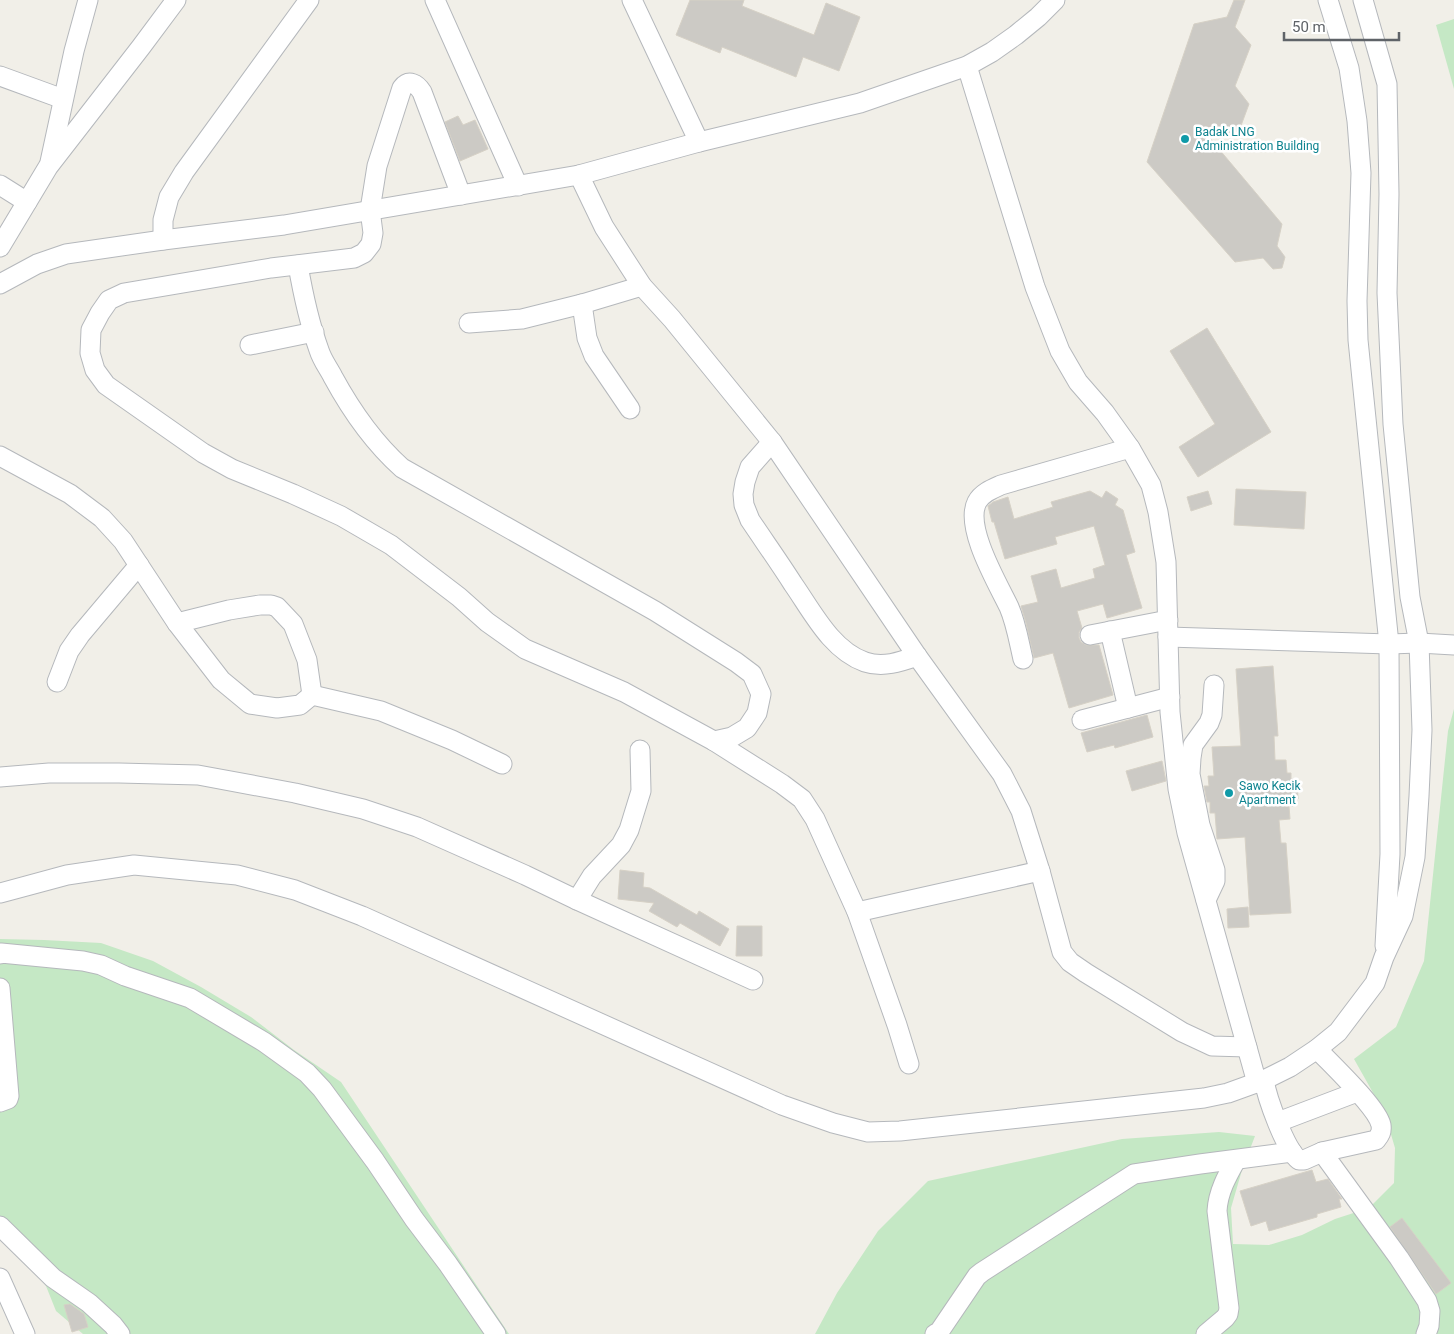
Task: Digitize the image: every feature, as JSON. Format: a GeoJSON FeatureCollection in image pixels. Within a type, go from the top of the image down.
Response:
{"type":"FeatureCollection","features":[{"type":"Feature","properties":{"kind":"street"},"geometry":{"type":"LineString","coordinates":[[48,167],[74,51],[88,0]]}},
{"type":"Feature","properties":{"kind":"street"},"geometry":{"type":"LineString","coordinates":[[0,247],[48,167],[142,47],[176,0]]}},
{"type":"Feature","properties":{"kind":"street"},"geometry":{"type":"LineString","coordinates":[[163,240],[163,220],[170,197],[184,172],[310,0]]}},
{"type":"Feature","properties":{"kind":"street"},"geometry":{"type":"LineString","coordinates":[[434,0],[518,186]]}},
{"type":"Feature","properties":{"kind":"street"},"geometry":{"type":"LineString","coordinates":[[632,0],[699,142]]}},
{"type":"Feature","properties":{"kind":"street"},"geometry":{"type":"LineString","coordinates":[[0,284],[37,264],[66,254],[284,225],[579,175],[699,142],[860,103],[967,66],[992,52],[1016,35],[1055,0]]}},
{"type":"Feature","properties":{"kind":"street"},"geometry":{"type":"LineString","coordinates":[[1328,0],[1349,68],[1357,121],[1361,173],[1357,301],[1358,340],[1389,644],[1390,854],[1384,957]]}},
{"type":"Feature","properties":{"kind":"street"},"geometry":{"type":"LineString","coordinates":[[0,893],[67,875],[134,865],[237,875],[295,890],[362,916],[782,1105],[833,1123],[868,1132],[900,1131],[1204,1098],[1228,1093],[1260,1082],[1317,1049],[1338,1032],[1376,983],[1384,957],[1403,916],[1415,857],[1422,730],[1419,644],[1410,597],[1394,434],[1387,293],[1389,176],[1387,84],[1364,0]]}},
{"type":"Feature","properties":{"kind":"street"},"geometry":{"type":"LineString","coordinates":[[967,66],[1035,288],[1060,351],[1078,382],[1105,413],[1130,448],[1150,485],[1158,512],[1166,562],[1172,730],[1178,790],[1187,833],[1247,1047],[1260,1082],[1292,1152],[1295,1157],[1301,1160],[1322,1152],[1376,1140],[1381,1134],[1381,1126],[1371,1107],[1317,1049]]}},
{"type":"Feature","properties":{"kind":"street"},"geometry":{"type":"LineString","coordinates":[[0,76],[63,99]]}},
{"type":"Feature","properties":{"kind":"street"},"geometry":{"type":"LineString","coordinates":[[461,195],[422,92],[416,85],[406,84],[402,88],[377,166],[370,210],[373,233],[368,249],[364,253],[354,258],[298,265],[124,293],[109,300],[91,330],[90,352],[96,370],[106,384],[203,453],[232,469],[341,516],[391,544],[459,597],[487,622],[525,648],[624,692],[714,741],[782,784],[802,799],[815,819],[858,912],[898,1025],[909,1064]]}},
{"type":"Feature","properties":{"kind":"street"},"geometry":{"type":"LineString","coordinates":[[1361,173],[1389,176]]}},
{"type":"Feature","properties":{"kind":"street"},"geometry":{"type":"LineString","coordinates":[[579,175],[604,227],[642,286],[672,319],[772,442],[917,656],[1002,774],[1021,811],[1062,952],[1070,962],[1182,1032],[1212,1046],[1247,1047]]}},
{"type":"Feature","properties":{"kind":"street"},"geometry":{"type":"LineString","coordinates":[[0,186],[27,202]]}},
{"type":"Feature","properties":{"kind":"street"},"geometry":{"type":"LineString","coordinates":[[298,265],[305,303],[320,352],[346,401],[374,440],[402,468],[655,611],[752,674],[761,694],[757,713],[747,728],[732,737],[714,741]]}},
{"type":"Feature","properties":{"kind":"street"},"geometry":{"type":"LineString","coordinates":[[470,322],[522,319],[642,286]]}},
{"type":"Feature","properties":{"kind":"street"},"geometry":{"type":"LineString","coordinates":[[1357,301],[1387,293]]}},
{"type":"Feature","properties":{"kind":"street"},"geometry":{"type":"LineString","coordinates":[[582,304],[588,342],[594,356],[630,409]]}},
{"type":"Feature","properties":{"kind":"street"},"geometry":{"type":"LineString","coordinates":[[250,345],[314,332]]}},
{"type":"Feature","properties":{"kind":"street"},"geometry":{"type":"LineString","coordinates":[[772,442],[750,467],[745,482],[744,505],[755,528],[826,631],[847,652],[864,662],[878,665],[895,664],[917,656]]}},
{"type":"Feature","properties":{"kind":"street"},"geometry":{"type":"LineString","coordinates":[[1023,659],[1010,608],[988,566],[978,535],[974,517],[977,502],[987,491],[1001,485],[1130,448]]}},
{"type":"Feature","properties":{"kind":"street"},"geometry":{"type":"LineString","coordinates":[[0,456],[70,494],[102,518],[123,541],[177,623],[221,680],[250,704],[277,708],[300,705],[312,694]]}},
{"type":"Feature","properties":{"kind":"street"},"geometry":{"type":"LineString","coordinates":[[56,682],[69,651],[80,635],[139,565]]}},
{"type":"Feature","properties":{"kind":"street"},"geometry":{"type":"LineString","coordinates":[[177,623],[229,610],[260,605],[276,607],[293,624],[306,660],[312,694]]}},
{"type":"Feature","properties":{"kind":"street"},"geometry":{"type":"LineString","coordinates":[[1090,635],[1110,631],[1168,629],[1389,644],[1454,645]]}},
{"type":"Feature","properties":{"kind":"street"},"geometry":{"type":"LineString","coordinates":[[1110,631],[1128,708]]}},
{"type":"Feature","properties":{"kind":"street"},"geometry":{"type":"LineString","coordinates":[[1206,900],[1215,881],[1215,870],[1200,825],[1190,774],[1193,746],[1212,715],[1214,685]]}},
{"type":"Feature","properties":{"kind":"street"},"geometry":{"type":"LineString","coordinates":[[312,694],[380,711],[452,740],[502,764]]}},
{"type":"Feature","properties":{"kind":"street"},"geometry":{"type":"LineString","coordinates":[[1082,720],[1170,697]]}},
{"type":"Feature","properties":{"kind":"street"},"geometry":{"type":"LineString","coordinates":[[1172,730],[1204,729]]}},
{"type":"Feature","properties":{"kind":"street"},"geometry":{"type":"LineString","coordinates":[[577,900],[592,876],[621,845],[630,830],[641,791],[640,750]]}},
{"type":"Feature","properties":{"kind":"street"},"geometry":{"type":"LineString","coordinates":[[0,777],[49,773],[198,775],[295,793],[363,809],[417,827],[753,980]]}},
{"type":"Feature","properties":{"kind":"street"},"geometry":{"type":"LineString","coordinates":[[858,912],[1040,871]]}},
{"type":"Feature","properties":{"kind":"street"},"geometry":{"type":"LineString","coordinates":[[0,954],[101,965],[125,976],[190,998],[264,1042],[307,1073],[322,1089],[375,1161],[496,1334]]}},
{"type":"Feature","properties":{"kind":"street"},"geometry":{"type":"LineString","coordinates":[[0,988],[9,1096],[8,1099],[0,1102]]}},
{"type":"Feature","properties":{"kind":"street"},"geometry":{"type":"LineString","coordinates":[[1278,1122],[1357,1092]]}},
{"type":"Feature","properties":{"kind":"street"},"geometry":{"type":"LineString","coordinates":[[935,1334],[939,1332],[977,1276],[1134,1174],[1292,1152]]}},
{"type":"Feature","properties":{"kind":"street"},"geometry":{"type":"LineString","coordinates":[[1322,1152],[1399,1258],[1427,1301],[1430,1311],[1429,1326],[1426,1334]]}},
{"type":"Feature","properties":{"kind":"street"},"geometry":{"type":"LineString","coordinates":[[1206,1334],[1228,1314],[1229,1308],[1219,1230],[1218,1199],[1225,1180],[1236,1160]]}},
{"type":"Feature","properties":{"kind":"street"},"geometry":{"type":"LineString","coordinates":[[0,1226],[53,1278],[89,1303],[120,1334]]}},
{"type":"Feature","properties":{"kind":"street"},"geometry":{"type":"LineString","coordinates":[[3,1288],[25,1334]]}},
{"type":"Feature","properties":{"kind":"green space"},"geometry":{"type":"Polygon","coordinates":[[[1454,19],[1454,89],[1436,25],[1454,19]]]}},
{"type":"Feature","properties":{"kind":"green space"},"geometry":{"type":"Polygon","coordinates":[[[1454,709],[1454,1334],[815,1334],[837,1293],[878,1231],[928,1181],[1122,1139],[1219,1132],[1255,1136],[1242,1170],[1231,1208],[1233,1244],[1269,1245],[1302,1235],[1335,1219],[1369,1208],[1394,1183],[1395,1148],[1385,1114],[1354,1059],[1396,1027],[1424,961],[1448,731],[1454,709]]]}},
{"type":"Feature","properties":{"kind":"green space"},"geometry":{"type":"Polygon","coordinates":[[[0,939],[101,943],[153,961],[251,1017],[294,1050],[341,1082],[509,1334],[83,1334],[56,1311],[46,1286],[28,1261],[0,1236],[0,939]]]}},
{"type":"Feature","properties":{"kind":"building"},"geometry":{"type":"Polygon","coordinates":[[[690,0],[744,0],[742,6],[814,35],[826,3],[860,17],[839,71],[803,57],[796,77],[722,47],[720,53],[676,35],[690,0]]]}},
{"type":"Feature","properties":{"kind":"building","name":"Badak LNG Administration Building"},"geometry":{"type":"Polygon","coordinates":[[[1234,0],[1245,0],[1235,27],[1251,45],[1235,86],[1249,104],[1239,131],[1208,136],[1282,224],[1277,246],[1285,257],[1282,268],[1273,269],[1263,258],[1235,262],[1147,162],[1194,24],[1227,17],[1234,0]]]}},
{"type":"Feature","properties":{"kind":"building"},"geometry":{"type":"Polygon","coordinates":[[[458,116],[463,125],[475,120],[488,149],[460,161],[445,122],[458,116]]]}},
{"type":"Feature","properties":{"kind":"building"},"geometry":{"type":"Polygon","coordinates":[[[1207,328],[1271,432],[1198,477],[1179,447],[1215,424],[1170,351],[1207,328]]]}},
{"type":"Feature","properties":{"kind":"building"},"geometry":{"type":"Polygon","coordinates":[[[1236,489],[1306,492],[1304,529],[1234,525],[1236,489]]]}},
{"type":"Feature","properties":{"kind":"building"},"geometry":{"type":"Polygon","coordinates":[[[1090,491],[1102,498],[1106,491],[1118,499],[1115,505],[1123,510],[1135,552],[1126,555],[1142,608],[1107,618],[1103,604],[1077,611],[1082,628],[1079,632],[1079,638],[1086,645],[1099,645],[1113,695],[1069,708],[1053,653],[1034,658],[1021,606],[1038,602],[1031,576],[1056,569],[1061,588],[1095,578],[1093,569],[1105,565],[1094,526],[1055,537],[1057,544],[1005,559],[988,506],[993,502],[1008,497],[1014,519],[1053,507],[1051,502],[1090,491]]]}},
{"type":"Feature","properties":{"kind":"building"},"geometry":{"type":"Polygon","coordinates":[[[1208,491],[1212,504],[1191,511],[1187,497],[1208,491]]]}},
{"type":"Feature","properties":{"kind":"building","name":"Sawo Kecik Apartment"},"geometry":{"type":"Polygon","coordinates":[[[1273,666],[1278,736],[1274,736],[1275,760],[1286,760],[1287,773],[1291,773],[1291,779],[1297,779],[1298,799],[1293,800],[1293,806],[1289,806],[1290,819],[1279,820],[1281,843],[1286,843],[1291,913],[1250,915],[1245,837],[1217,839],[1215,813],[1210,813],[1210,802],[1207,802],[1204,786],[1209,786],[1208,776],[1214,776],[1212,747],[1241,746],[1236,669],[1273,666]]]}},
{"type":"Feature","properties":{"kind":"building"},"geometry":{"type":"Polygon","coordinates":[[[1147,715],[1153,737],[1115,748],[1114,745],[1087,752],[1081,733],[1147,715]]]}},
{"type":"Feature","properties":{"kind":"building"},"geometry":{"type":"Polygon","coordinates":[[[1162,761],[1166,781],[1132,791],[1126,771],[1162,761]]]}},
{"type":"Feature","properties":{"kind":"building"},"geometry":{"type":"Polygon","coordinates":[[[620,870],[644,873],[643,887],[650,888],[697,915],[699,911],[729,929],[720,946],[680,923],[677,927],[649,911],[654,903],[618,899],[620,870]]]}},
{"type":"Feature","properties":{"kind":"building"},"geometry":{"type":"Polygon","coordinates":[[[1248,907],[1249,927],[1228,928],[1227,909],[1248,907]]]}},
{"type":"Feature","properties":{"kind":"building"},"geometry":{"type":"Polygon","coordinates":[[[737,926],[762,926],[762,956],[736,956],[737,926]]]}},
{"type":"Feature","properties":{"kind":"building"},"geometry":{"type":"Polygon","coordinates":[[[1312,1170],[1316,1182],[1328,1179],[1342,1199],[1339,1199],[1341,1207],[1317,1214],[1317,1217],[1269,1231],[1266,1221],[1251,1226],[1240,1191],[1312,1170]]]}},
{"type":"Feature","properties":{"kind":"building"},"geometry":{"type":"Polygon","coordinates":[[[1402,1218],[1451,1283],[1436,1294],[1390,1227],[1402,1218]]]}},
{"type":"Feature","properties":{"kind":"building"},"geometry":{"type":"Polygon","coordinates":[[[70,1304],[84,1314],[88,1327],[72,1332],[64,1305],[70,1304]]]}},
{"type":"Feature","properties":{"kind":"place","name":"Badak LNG Administration Building"},"geometry":{"type":"Point","coordinates":[1185,139]}},
{"type":"Feature","properties":{"kind":"place","name":"Sawo Kecik Apartment"},"geometry":{"type":"Point","coordinates":[1229,793]}}]}
